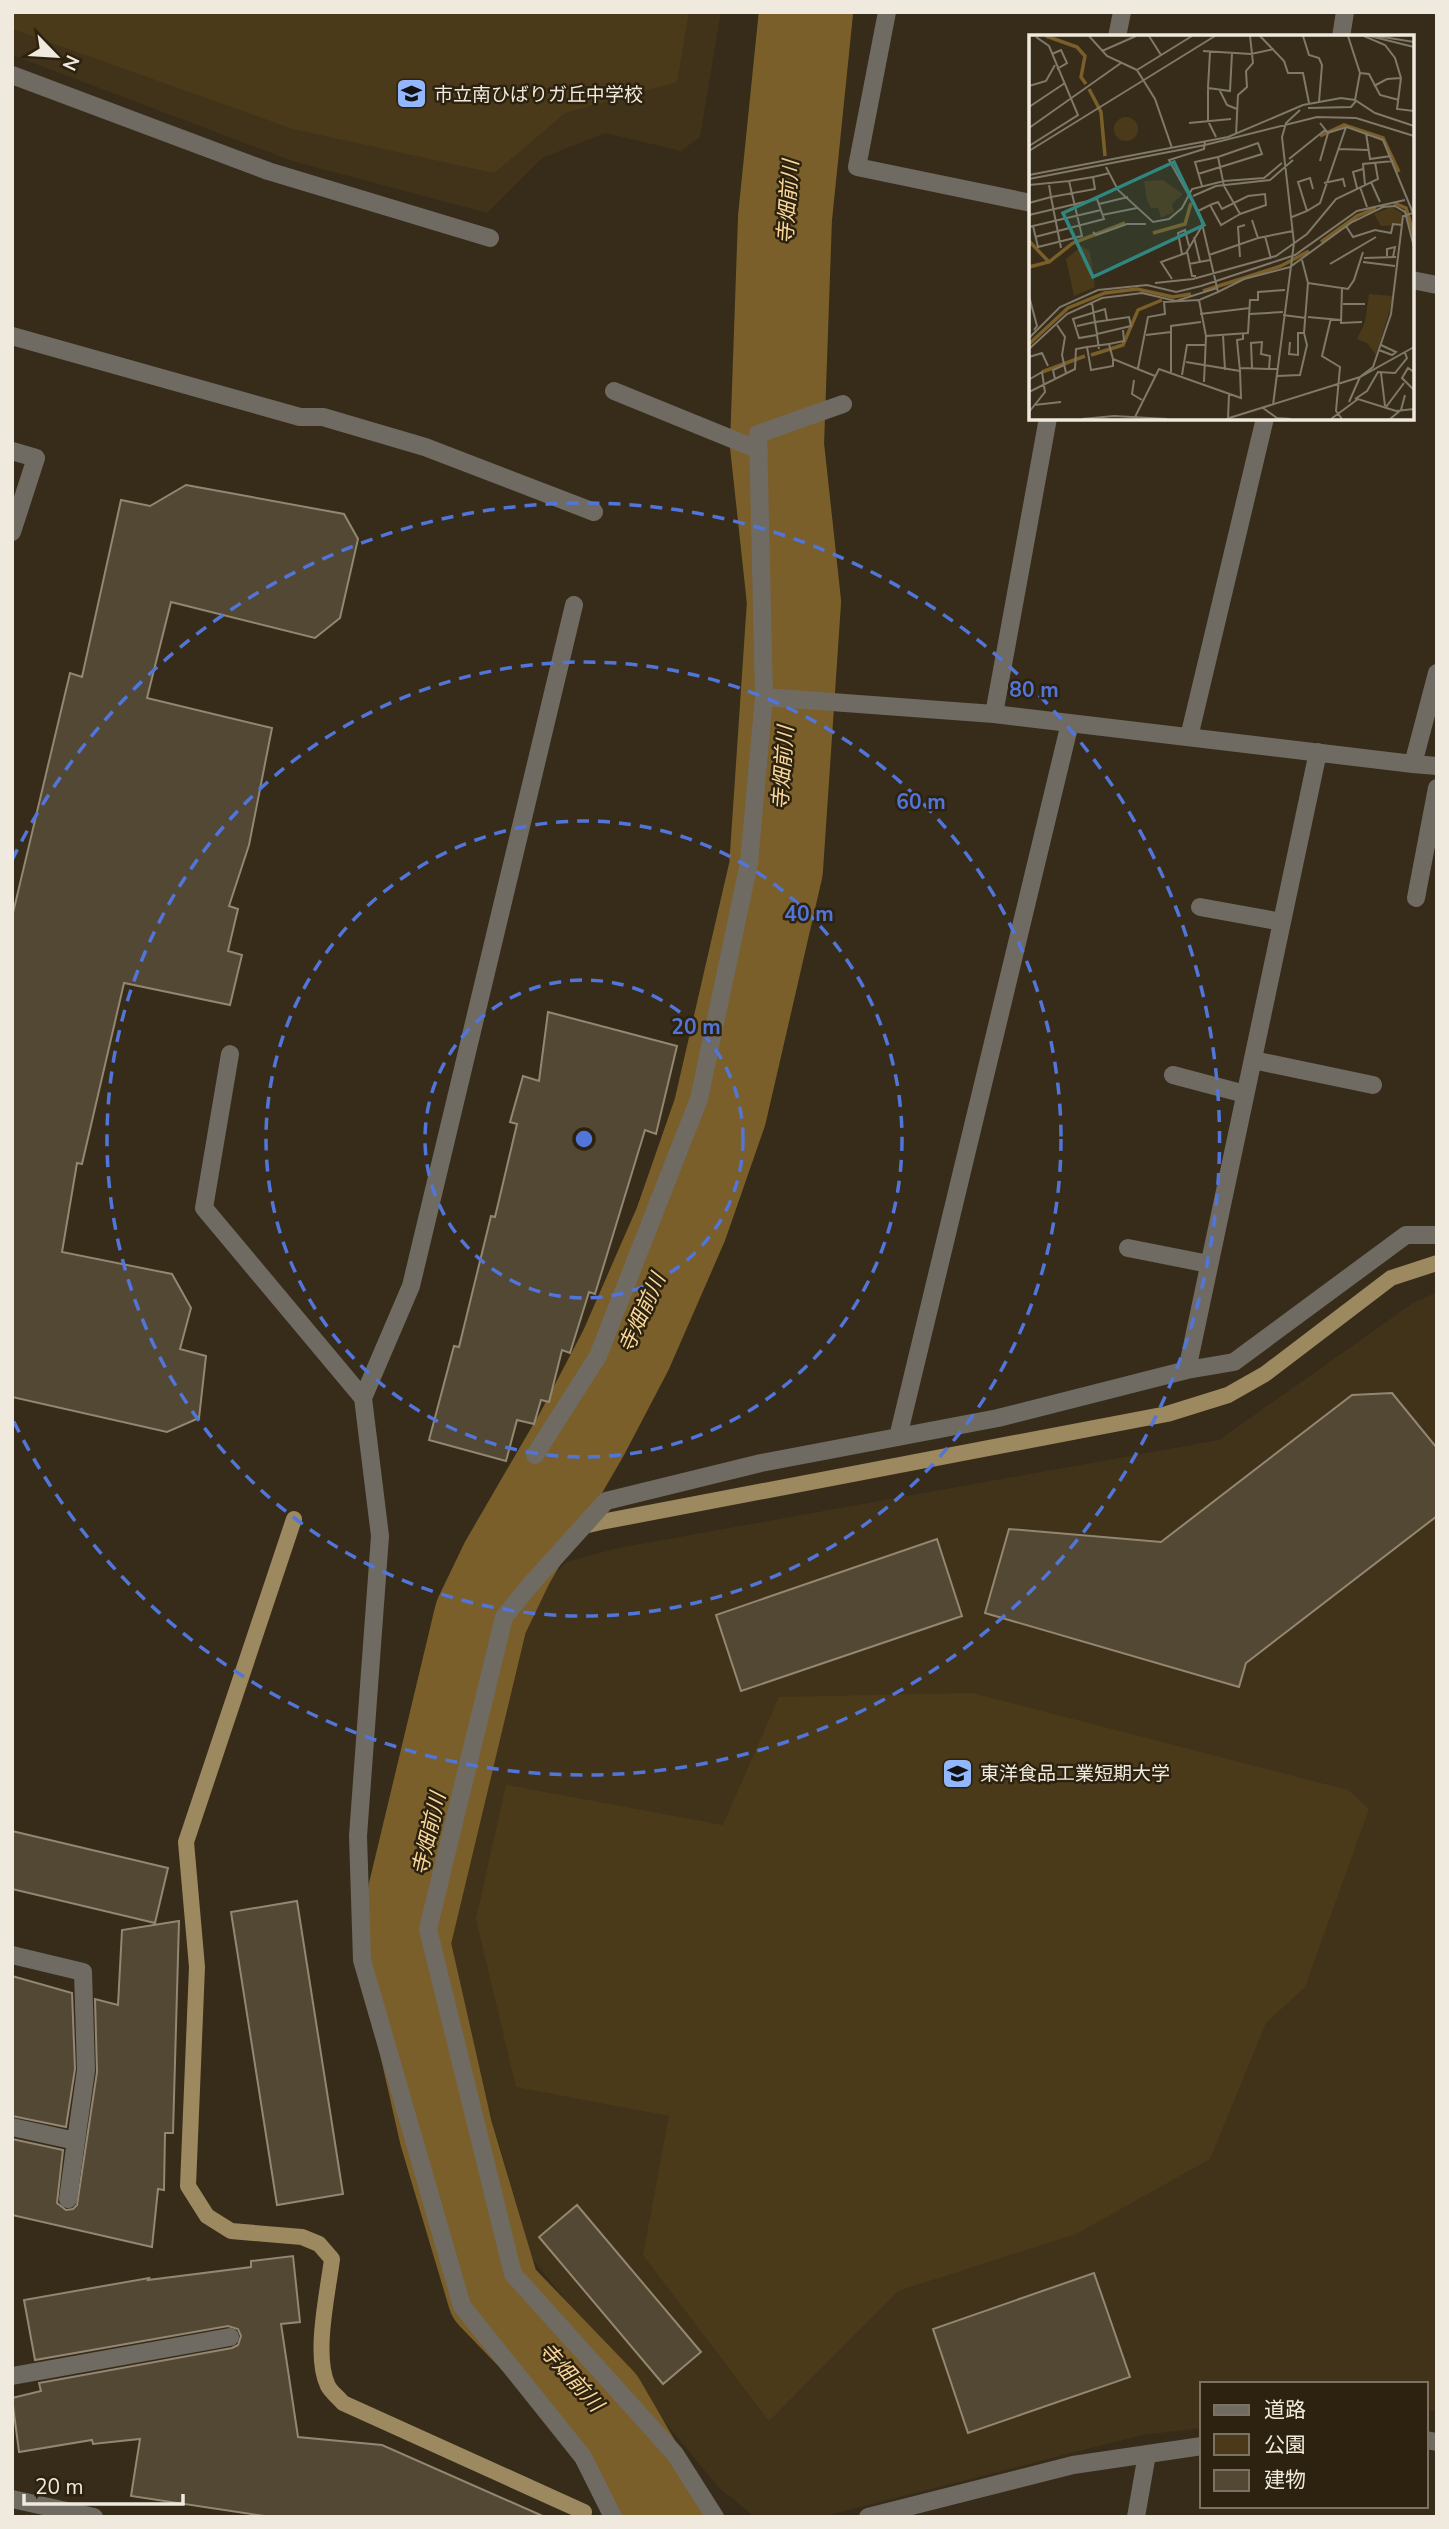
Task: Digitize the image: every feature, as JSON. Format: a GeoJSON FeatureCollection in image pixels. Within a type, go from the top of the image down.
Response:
{"type":"FeatureCollection","features":[{"type":"Feature","properties":{"kind":"street"},"geometry":{"type":"LineString","coordinates":[[887,12],[857,167],[1029,203]]}},
{"type":"Feature","properties":{"kind":"street"},"geometry":{"type":"LineString","coordinates":[[1118,35],[1122,12]]}},
{"type":"Feature","properties":{"kind":"street"},"geometry":{"type":"LineString","coordinates":[[1341,35],[1345,12]]}},
{"type":"Feature","properties":{"kind":"street"},"geometry":{"type":"LineString","coordinates":[[12,75],[268,172],[490,238]]}},
{"type":"Feature","properties":{"kind":"street"},"geometry":{"type":"LineString","coordinates":[[1414,280],[1437,285]]}},
{"type":"Feature","properties":{"kind":"street"},"geometry":{"type":"LineString","coordinates":[[12,336],[300,417],[323,417],[425,447],[594,512]]}},
{"type":"Feature","properties":{"kind":"street"},"geometry":{"type":"LineString","coordinates":[[614,391],[759,442],[843,404]]}},
{"type":"Feature","properties":{"kind":"street"},"geometry":{"type":"LineString","coordinates":[[994,714],[1048,420]]}},
{"type":"Feature","properties":{"kind":"street"},"geometry":{"type":"LineString","coordinates":[[1189,737],[1265,420]]}},
{"type":"Feature","properties":{"kind":"street"},"geometry":{"type":"LineString","coordinates":[[534,1455],[598,1356],[698,1099],[749,863],[766,697],[759,442]]}},
{"type":"Feature","properties":{"kind":"street"},"geometry":{"type":"LineString","coordinates":[[12,451],[36,458],[12,532]]}},
{"type":"Feature","properties":{"kind":"street"},"geometry":{"type":"LineString","coordinates":[[574,605],[411,1286],[363,1398],[380,1536],[358,1836],[362,1961],[462,2306],[583,2457],[613,2517]]}},
{"type":"Feature","properties":{"kind":"street"},"geometry":{"type":"LineString","coordinates":[[1413,765],[1437,673]]}},
{"type":"Feature","properties":{"kind":"street"},"geometry":{"type":"LineString","coordinates":[[766,697],[994,714],[1437,766]]}},
{"type":"Feature","properties":{"kind":"street"},"geometry":{"type":"LineString","coordinates":[[898,1437],[1070,723]]}},
{"type":"Feature","properties":{"kind":"street"},"geometry":{"type":"LineString","coordinates":[[1187,1370],[1318,752]]}},
{"type":"Feature","properties":{"kind":"street"},"geometry":{"type":"LineString","coordinates":[[1416,898],[1437,788]]}},
{"type":"Feature","properties":{"kind":"street"},"geometry":{"type":"LineString","coordinates":[[1200,906],[1282,922]]}},
{"type":"Feature","properties":{"kind":"street"},"geometry":{"type":"LineString","coordinates":[[230,1054],[204,1208],[363,1398]]}},
{"type":"Feature","properties":{"kind":"street"},"geometry":{"type":"LineString","coordinates":[[1253,1060],[1373,1085]]}},
{"type":"Feature","properties":{"kind":"street"},"geometry":{"type":"LineString","coordinates":[[1172,1075],[1245,1094]]}},
{"type":"Feature","properties":{"kind":"street"},"geometry":{"type":"LineString","coordinates":[[715,2517],[676,2454],[513,2274],[428,1929],[505,1617],[606,1501],[761,1463],[998,1418],[1187,1370],[1234,1362],[1406,1235],[1437,1235]]}},
{"type":"Feature","properties":{"kind":"street"},"geometry":{"type":"LineString","coordinates":[[1128,1248],[1209,1264]]}},
{"type":"Feature","properties":{"kind":"street"},"geometry":{"type":"LineString","coordinates":[[12,1955],[83,1972],[86,2070],[68,2199]]}},
{"type":"Feature","properties":{"kind":"street"},"geometry":{"type":"LineString","coordinates":[[12,2127],[76,2141]]}},
{"type":"Feature","properties":{"kind":"street"},"geometry":{"type":"LineString","coordinates":[[12,2376],[230,2337]]}},
{"type":"Feature","properties":{"kind":"street"},"geometry":{"type":"LineString","coordinates":[[867,2517],[1073,2465],[1200,2446]]}},
{"type":"Feature","properties":{"kind":"street"},"geometry":{"type":"LineString","coordinates":[[1136,2517],[1147,2454]]}},
{"type":"Feature","properties":{"kind":"street"},"geometry":{"type":"LineString","coordinates":[[12,2499],[93,2517]]}},
{"type":"Feature","properties":{"kind":"shaded area","name":"市立南ひばりガ丘中学校"},"geometry":{"type":"Polygon","coordinates":[[[12,12],[721,12],[700,137],[681,151],[605,133],[542,158],[487,213],[292,161],[12,55],[12,12]]]}},
{"type":"Feature","properties":{"kind":"shaded area","name":"東洋食品工業短期大学"},"geometry":{"type":"Polygon","coordinates":[[[1437,1292],[1437,2412],[1428,2410],[1428,2382],[1200,2382],[1200,2428],[1142,2435],[821,2517],[755,2517],[718,2487],[533,2260],[482,2086],[446,1918],[509,1627],[566,1562],[618,1548],[1219,1440],[1413,1303],[1437,1292]]]}},
{"type":"Feature","properties":{"kind":"green space","name":"市立南ひばりガ丘中学校"},"geometry":{"type":"Polygon","coordinates":[[[12,12],[689,12],[677,82],[565,113],[494,173],[293,129],[12,29],[12,12]]]}},
{"type":"Feature","properties":{"kind":"green space"},"geometry":{"type":"Polygon","coordinates":[[[972,1693],[1348,1790],[1369,1809],[1305,1987],[1266,2023],[1210,2159],[1076,2234],[898,2291],[769,2421],[643,2255],[669,2116],[516,2087],[476,1919],[506,1785],[723,1825],[779,1697],[972,1693]]]}},
{"type":"Feature","properties":{"kind":"building"},"geometry":{"type":"Polygon","coordinates":[[[186,485],[344,514],[358,539],[340,618],[315,638],[171,602],[147,698],[272,728],[249,845],[229,906],[238,909],[228,951],[242,955],[230,1005],[124,983],[82,1164],[77,1163],[62,1252],[172,1274],[191,1308],[180,1349],[206,1356],[199,1418],[167,1432],[12,1397],[12,917],[70,673],[82,677],[121,500],[150,506],[186,485]]]}},
{"type":"Feature","properties":{"kind":"building"},"geometry":{"type":"Polygon","coordinates":[[[548,1012],[677,1046],[656,1134],[645,1130],[595,1294],[589,1292],[570,1353],[562,1350],[549,1402],[541,1400],[534,1424],[517,1420],[506,1461],[429,1440],[454,1346],[459,1347],[491,1216],[495,1217],[517,1124],[510,1122],[523,1076],[539,1081],[548,1012]]]}},
{"type":"Feature","properties":{"kind":"building"},"geometry":{"type":"Polygon","coordinates":[[[1392,1393],[1437,1448],[1437,1516],[1246,1663],[1239,1687],[985,1613],[1009,1529],[1161,1542],[1352,1395],[1392,1393]]]}},
{"type":"Feature","properties":{"kind":"building"},"geometry":{"type":"Polygon","coordinates":[[[937,1539],[962,1616],[741,1691],[716,1615],[937,1539]]]}},
{"type":"Feature","properties":{"kind":"building"},"geometry":{"type":"Polygon","coordinates":[[[12,1831],[168,1868],[155,1923],[12,1889],[12,1831]]]}},
{"type":"Feature","properties":{"kind":"building"},"geometry":{"type":"Polygon","coordinates":[[[297,1901],[343,2194],[277,2205],[231,1912],[297,1901]]]}},
{"type":"Feature","properties":{"kind":"building"},"geometry":{"type":"Polygon","coordinates":[[[179,1921],[173,2133],[165,2133],[164,2190],[158,2189],[152,2247],[12,2215],[12,2139],[63,2150],[57,2203],[66,2210],[77,2205],[97,2072],[95,1999],[118,2005],[122,1930],[179,1921]]]}},
{"type":"Feature","properties":{"kind":"building"},"geometry":{"type":"Polygon","coordinates":[[[12,1976],[72,1993],[75,2069],[66,2127],[12,2116],[12,1976]]]}},
{"type":"Feature","properties":{"kind":"building"},"geometry":{"type":"Polygon","coordinates":[[[577,2205],[701,2352],[663,2384],[539,2237],[577,2205]]]}},
{"type":"Feature","properties":{"kind":"building"},"geometry":{"type":"Polygon","coordinates":[[[293,2256],[300,2322],[281,2324],[298,2437],[382,2445],[545,2517],[271,2517],[131,2496],[140,2439],[93,2444],[92,2440],[19,2452],[12,2398],[41,2391],[39,2383],[232,2348],[238,2345],[241,2336],[238,2329],[228,2326],[35,2360],[24,2300],[149,2278],[148,2280],[251,2267],[251,2261],[293,2256]]]}},
{"type":"Feature","properties":{"kind":"building"},"geometry":{"type":"Polygon","coordinates":[[[1094,2273],[1130,2377],[968,2433],[933,2329],[1094,2273]]]}},
{"type":"Feature","properties":{"kind":"waterway","name":"寺畑前川"},"geometry":{"type":"LineString","coordinates":[[665,2517],[599,2403],[494,2294],[446,2133],[403,1943],[481,1617],[507,1563],[582,1434],[626,1350],[681,1224],[720,1112],[776,869],[794,602],[777,445],[785,218],[806,12]]}},
{"type":"Feature","properties":{"kind":"waterway"},"geometry":{"type":"LineString","coordinates":[[507,1563],[558,1532],[1167,1414],[1228,1395],[1265,1374],[1391,1278],[1437,1263]]}},
{"type":"Feature","properties":{"kind":"waterway"},"geometry":{"type":"LineString","coordinates":[[294,1519],[186,1842],[197,1967],[188,2186],[207,2216],[231,2231],[302,2237],[319,2244],[332,2259],[323,2324],[322,2358],[328,2386],[343,2403],[584,2512]]}},
{"type":"Feature","properties":{"kind":"place","name":"市立南ひばりガ丘中学校"},"geometry":{"type":"Point","coordinates":[411,94]}},
{"type":"Feature","properties":{"kind":"place","name":"東洋食品工業短期大学"},"geometry":{"type":"Point","coordinates":[957,1773]}}]}
